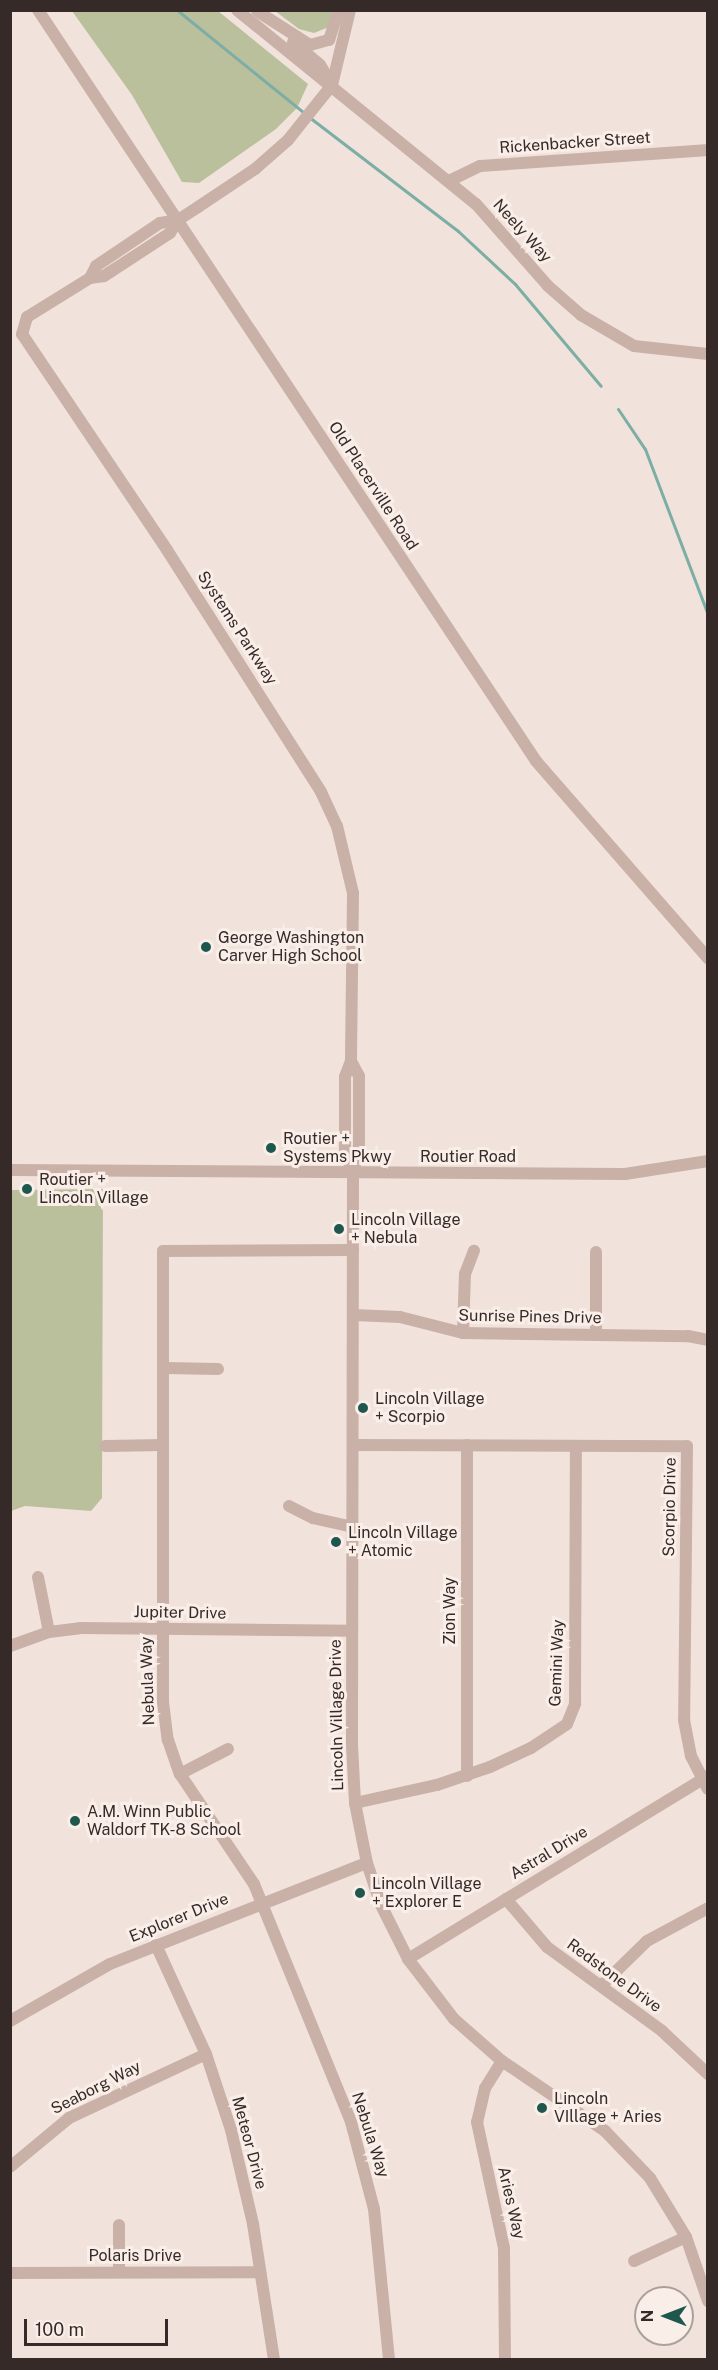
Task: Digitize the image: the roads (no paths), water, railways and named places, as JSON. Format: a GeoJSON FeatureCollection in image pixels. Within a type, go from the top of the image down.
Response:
{"type":"FeatureCollection","features":[{"type":"Feature","properties":{"kind":"street","name":"Old Placerville Road"},"geometry":{"type":"LineString","coordinates":[[38,10],[536,761],[708,958]]}},
{"type":"Feature","properties":{"kind":"street"},"geometry":{"type":"LineString","coordinates":[[237,10],[314,75],[332,85]]}},
{"type":"Feature","properties":{"kind":"street"},"geometry":{"type":"LineString","coordinates":[[256,11],[309,45],[329,40],[339,10]]}},
{"type":"Feature","properties":{"kind":"street"},"geometry":{"type":"LineString","coordinates":[[332,85],[350,10]]}},
{"type":"Feature","properties":{"kind":"street"},"geometry":{"type":"LineString","coordinates":[[256,11],[320,65],[332,85]]}},
{"type":"Feature","properties":{"kind":"street","name":"Systems Parkway"},"geometry":{"type":"LineString","coordinates":[[332,85],[298,127],[255,169],[178,220],[170,233],[104,276],[90,278],[27,317],[22,334],[74,407],[180,570],[321,792],[337,826],[353,893],[351,1061],[345,1077],[345,1149],[353,1174]]}},
{"type":"Feature","properties":{"kind":"street","name":"Neely Way"},"geometry":{"type":"LineString","coordinates":[[332,85],[448,181],[513,243],[548,286],[581,315],[634,346],[708,354]]}},
{"type":"Feature","properties":{"kind":"street","name":"Rickenbacker Street"},"geometry":{"type":"LineString","coordinates":[[448,181],[480,166],[708,150]]}},
{"type":"Feature","properties":{"kind":"street","name":"Routier Road"},"geometry":{"type":"LineString","coordinates":[[10,1170],[625,1174],[708,1161]]}},
{"type":"Feature","properties":{"kind":"street","name":"Lincoln Village Drive"},"geometry":{"type":"LineString","coordinates":[[353,1174],[352,1631],[355,1803],[367,1863],[381,1905],[408,1959],[454,2019],[502,2061],[588,2117],[621,2145],[663,2195],[686,2237],[708,2301]]}},
{"type":"Feature","properties":{"kind":"street","name":"Nebula Way"},"geometry":{"type":"LineString","coordinates":[[353,1250],[163,1251],[163,1715],[180,1774],[232,1847],[263,1903],[361,2151],[374,2209],[389,2360]]}},
{"type":"Feature","properties":{"kind":"street"},"geometry":{"type":"LineString","coordinates":[[463,1334],[465,1274],[474,1251]]}},
{"type":"Feature","properties":{"kind":"street"},"geometry":{"type":"LineString","coordinates":[[596,1252],[596,1335]]}},
{"type":"Feature","properties":{"kind":"street","name":"Sunrise Pines Drive"},"geometry":{"type":"LineString","coordinates":[[354,1315],[400,1317],[463,1334],[596,1335],[708,1340]]}},
{"type":"Feature","properties":{"kind":"street"},"geometry":{"type":"LineString","coordinates":[[164,1368],[218,1369]]}},
{"type":"Feature","properties":{"kind":"street"},"geometry":{"type":"LineString","coordinates":[[105,1446],[164,1445]]}},
{"type":"Feature","properties":{"kind":"street","name":"Scorpio Drive"},"geometry":{"type":"LineString","coordinates":[[353,1445],[687,1446],[684,1714],[688,1744],[706,1782]]}},
{"type":"Feature","properties":{"kind":"street","name":"Zion Way"},"geometry":{"type":"LineString","coordinates":[[466,1776],[467,1445]]}},
{"type":"Feature","properties":{"kind":"street","name":"Gemini Way"},"geometry":{"type":"LineString","coordinates":[[355,1803],[466,1776],[531,1748],[560,1730],[573,1714],[576,1446]]}},
{"type":"Feature","properties":{"kind":"street"},"geometry":{"type":"LineString","coordinates":[[289,1506],[314,1518],[353,1527]]}},
{"type":"Feature","properties":{"kind":"street"},"geometry":{"type":"LineString","coordinates":[[38,1576],[49,1632]]}},
{"type":"Feature","properties":{"kind":"street","name":"Jupiter Drive"},"geometry":{"type":"LineString","coordinates":[[10,1646],[49,1632],[163,1629],[352,1631]]}},
{"type":"Feature","properties":{"kind":"street"},"geometry":{"type":"LineString","coordinates":[[180,1774],[228,1749]]}},
{"type":"Feature","properties":{"kind":"street","name":"Astral Drive"},"geometry":{"type":"LineString","coordinates":[[408,1959],[706,1782]]}},
{"type":"Feature","properties":{"kind":"street","name":"Explorer Drive"},"geometry":{"type":"LineString","coordinates":[[10,2021],[68,1986],[156,1945],[367,1863]]}},
{"type":"Feature","properties":{"kind":"street","name":"Redstone Drive"},"geometry":{"type":"LineString","coordinates":[[506,1899],[547,1947],[662,2031],[708,2074]]}},
{"type":"Feature","properties":{"kind":"street"},"geometry":{"type":"LineString","coordinates":[[601,1986],[647,1941],[708,1908]]}},
{"type":"Feature","properties":{"kind":"street","name":"Meteor Drive"},"geometry":{"type":"LineString","coordinates":[[156,1945],[206,2054],[231,2130],[260,2272],[274,2360]]}},
{"type":"Feature","properties":{"kind":"street","name":"Seaborg Way"},"geometry":{"type":"LineString","coordinates":[[10,2167],[69,2118],[206,2054]]}},
{"type":"Feature","properties":{"kind":"street","name":"Aries Way"},"geometry":{"type":"LineString","coordinates":[[502,2061],[485,2088],[477,2122],[504,2248],[505,2360]]}},
{"type":"Feature","properties":{"kind":"street"},"geometry":{"type":"LineString","coordinates":[[119,2225],[119,2272]]}},
{"type":"Feature","properties":{"kind":"street"},"geometry":{"type":"LineString","coordinates":[[634,2261],[686,2237]]}},
{"type":"Feature","properties":{"kind":"street","name":"Polaris Drive"},"geometry":{"type":"LineString","coordinates":[[10,2273],[260,2272]]}},
{"type":"Feature","properties":{"kind":"waterway"},"geometry":{"type":"LineString","coordinates":[[177,10],[304,113]]}},
{"type":"Feature","properties":{"kind":"waterway"},"geometry":{"type":"LineString","coordinates":[[309,117],[458,231],[515,284],[601,386]]}},
{"type":"Feature","properties":{"kind":"waterway"},"geometry":{"type":"LineString","coordinates":[[618,409],[645,449],[708,615]]}},
{"type":"Feature","properties":{"kind":"place","name":"George Washington Carver High School"},"geometry":{"type":"Point","coordinates":[206,947]}},
{"type":"Feature","properties":{"kind":"place","name":"Routier + Systems Pkwy"},"geometry":{"type":"Point","coordinates":[271,1148]}},
{"type":"Feature","properties":{"kind":"place","name":"Routier + Lincoln Village"},"geometry":{"type":"Point","coordinates":[27,1189]}},
{"type":"Feature","properties":{"kind":"place","name":"Lincoln Village + Nebula"},"geometry":{"type":"Point","coordinates":[339,1229]}},
{"type":"Feature","properties":{"kind":"place","name":"Lincoln Village + Scorpio"},"geometry":{"type":"Point","coordinates":[363,1408]}},
{"type":"Feature","properties":{"kind":"place","name":"Lincoln Village + Atomic"},"geometry":{"type":"Point","coordinates":[336,1542]}},
{"type":"Feature","properties":{"kind":"place","name":"A.M. Winn Public Waldorf TK-8 School"},"geometry":{"type":"Point","coordinates":[75,1821]}},
{"type":"Feature","properties":{"kind":"place","name":"Lincoln Village + Explorer E"},"geometry":{"type":"Point","coordinates":[360,1893]}},
{"type":"Feature","properties":{"kind":"place","name":"Lincoln VIllage + Aries"},"geometry":{"type":"Point","coordinates":[542,2108]}}]}
